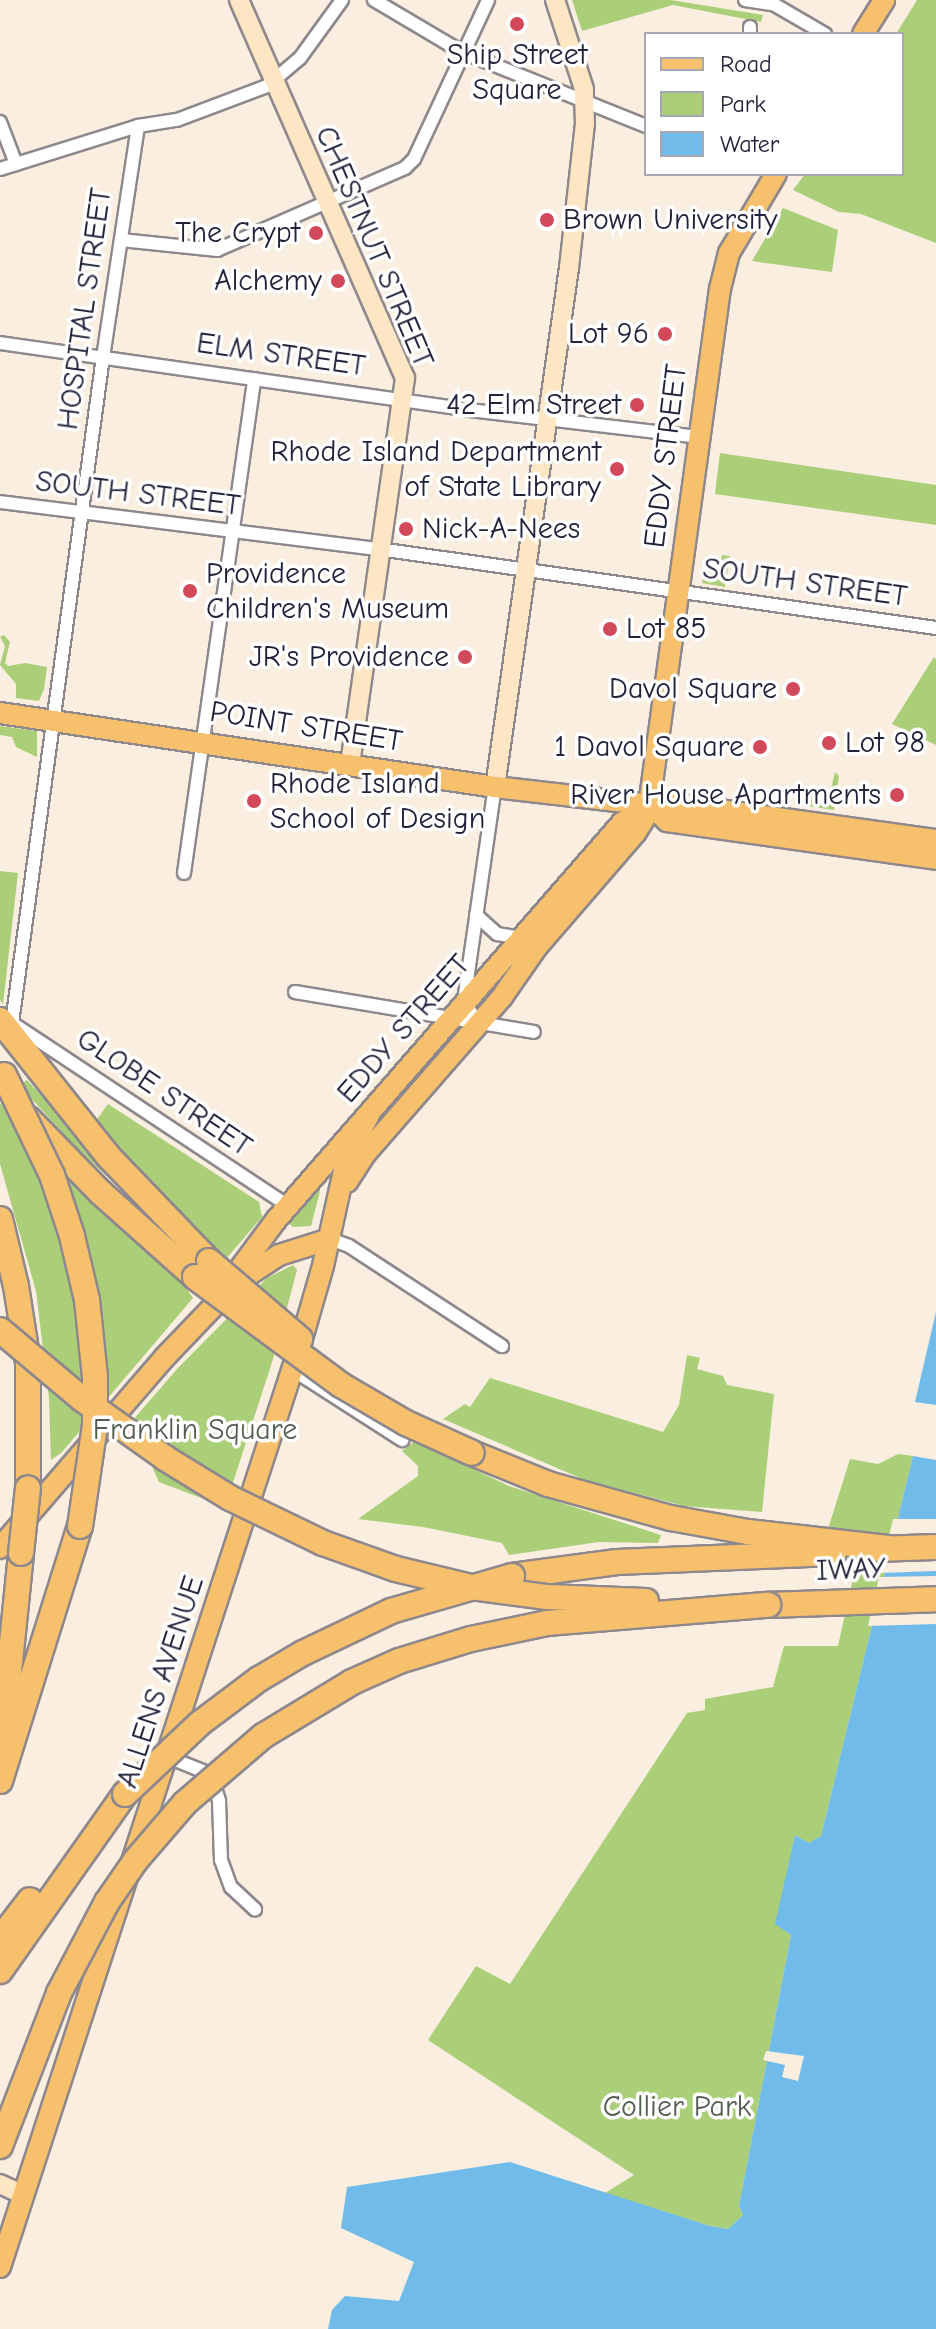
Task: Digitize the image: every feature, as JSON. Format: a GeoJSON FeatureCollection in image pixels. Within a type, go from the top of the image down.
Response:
{"type":"FeatureCollection","features":[{"type":"Feature","properties":{"kind":"highway"},"geometry":{"type":"LineString","coordinates":[[6,1022],[84,1129],[202,1269]]}},
{"type":"Feature","properties":{"kind":"highway"},"geometry":{"type":"LineString","coordinates":[[0,1068],[52,1175],[72,1236],[87,1300],[94,1366],[95,1425],[80,1526],[0,1781]]}},
{"type":"Feature","properties":{"kind":"highway"},"geometry":{"type":"LineString","coordinates":[[0,1087],[100,1192],[202,1269],[341,1385],[406,1423],[472,1453],[597,1500],[768,1545]]}},
{"type":"Feature","properties":{"kind":"highway"},"geometry":{"type":"LineString","coordinates":[[0,1219],[16,1286],[28,1363],[28,1488],[11,1550],[0,1760]]}},
{"type":"Feature","properties":{"kind":"highway"},"geometry":{"type":"LineString","coordinates":[[0,1330],[82,1399],[187,1472],[253,1510],[347,1553],[446,1582],[534,1596],[768,1605]]}},
{"type":"Feature","properties":{"kind":"highway"},"geometry":{"type":"LineString","coordinates":[[0,1939],[56,1866],[180,1740],[218,1708],[303,1653],[391,1611],[512,1576],[768,1545]]}},
{"type":"Feature","properties":{"kind":"highway","name":"IWAY"},"geometry":{"type":"LineString","coordinates":[[768,1545],[936,1547]]}},
{"type":"Feature","properties":{"kind":"highway","name":"IWAY"},"geometry":{"type":"LineString","coordinates":[[768,1605],[936,1599]]}},
{"type":"Feature","properties":{"kind":"highway"},"geometry":{"type":"LineString","coordinates":[[0,2146],[59,1993],[107,1902],[136,1860],[185,1803],[263,1736],[363,1677],[423,1652],[471,1639],[547,1623],[768,1605]]}},
{"type":"Feature","properties":{"kind":"highway"},"geometry":{"type":"LineString","coordinates":[[0,1971],[125,1794]]}},
{"type":"Feature","properties":{"kind":"main road"},"geometry":{"type":"LineString","coordinates":[[864,32],[884,0]]}},
{"type":"Feature","properties":{"kind":"main road","name":"EDDY STREET"},"geometry":{"type":"LineString","coordinates":[[340,1197],[366,1153],[479,1024],[536,948],[636,832],[651,805],[698,437],[723,270],[744,223],[774,176]]}},
{"type":"Feature","properties":{"kind":"main road","name":"POINT STREET"},"geometry":{"type":"LineString","coordinates":[[0,713],[495,787],[651,805],[669,803],[936,840]]}},
{"type":"Feature","properties":{"kind":"main road","name":"EDDY STREET"},"geometry":{"type":"LineString","coordinates":[[11,1550],[214,1304],[288,1206],[622,823],[651,805]]}},
{"type":"Feature","properties":{"kind":"main road","name":"POINT STREET"},"geometry":{"type":"LineString","coordinates":[[651,805],[667,821],[936,859]]}},
{"type":"Feature","properties":{"kind":"main road","name":"ALLENS AVENUE"},"geometry":{"type":"LineString","coordinates":[[0,2267],[293,1370],[330,1239],[350,1146],[369,1115]]}},
{"type":"Feature","properties":{"kind":"main road","name":"EDDY STREET"},"geometry":{"type":"LineString","coordinates":[[214,1304],[262,1263],[288,1251],[330,1239]]}},
{"type":"Feature","properties":{"kind":"street","name":"CHESTNUT STREET"},"geometry":{"type":"LineString","coordinates":[[239,0],[405,378],[350,764]]}},
{"type":"Feature","properties":{"kind":"street"},"geometry":{"type":"LineString","coordinates":[[0,169],[138,126],[177,120],[274,82],[300,58],[342,0]]}},
{"type":"Feature","properties":{"kind":"street"},"geometry":{"type":"LineString","coordinates":[[374,0],[462,52],[644,125]]}},
{"type":"Feature","properties":{"kind":"street"},"geometry":{"type":"LineString","coordinates":[[121,240],[217,250],[391,176],[414,159],[488,0]]}},
{"type":"Feature","properties":{"kind":"street"},"geometry":{"type":"LineString","coordinates":[[479,1024],[466,1003],[476,915],[548,418],[586,104],[555,0]]}},
{"type":"Feature","properties":{"kind":"street"},"geometry":{"type":"LineString","coordinates":[[745,0],[775,5],[822,32]]}},
{"type":"Feature","properties":{"kind":"street"},"geometry":{"type":"LineString","coordinates":[[0,122],[16,164]]}},
{"type":"Feature","properties":{"kind":"street","name":"HOSPITAL STREET"},"geometry":{"type":"LineString","coordinates":[[6,1022],[54,722],[103,357],[138,126]]}},
{"type":"Feature","properties":{"kind":"street","name":"ELM STREET"},"geometry":{"type":"LineString","coordinates":[[0,343],[698,437]]}},
{"type":"Feature","properties":{"kind":"street"},"geometry":{"type":"LineString","coordinates":[[184,873],[254,379]]}},
{"type":"Feature","properties":{"kind":"street","name":"SOUTH STREET"},"geometry":{"type":"LineString","coordinates":[[6,503],[379,549],[936,628]]}},
{"type":"Feature","properties":{"kind":"street"},"geometry":{"type":"LineString","coordinates":[[476,915],[497,934],[523,938]]}},
{"type":"Feature","properties":{"kind":"street"},"geometry":{"type":"LineString","coordinates":[[295,992],[534,1032]]}},
{"type":"Feature","properties":{"kind":"street","name":"GLOBE STREET"},"geometry":{"type":"LineString","coordinates":[[6,1022],[288,1206]]}},
{"type":"Feature","properties":{"kind":"street"},"geometry":{"type":"LineString","coordinates":[[330,1239],[349,1246],[502,1346]]}},
{"type":"Feature","properties":{"kind":"street"},"geometry":{"type":"LineString","coordinates":[[293,1370],[402,1440]]}},
{"type":"Feature","properties":{"kind":"street"},"geometry":{"type":"LineString","coordinates":[[168,1757],[202,1771],[213,1781],[219,1801],[221,1860],[231,1887],[255,1909]]}},
{"type":"Feature","properties":{"kind":"street"},"geometry":{"type":"LineString","coordinates":[[0,2184],[24,2195]]}},
{"type":"Feature","properties":{"kind":"green space"},"geometry":{"type":"Polygon","coordinates":[[[572,0],[671,0],[763,15],[761,22],[673,5],[582,31],[572,0]]]}},
{"type":"Feature","properties":{"kind":"green space"},"geometry":{"type":"Polygon","coordinates":[[[917,0],[936,0],[936,243],[861,214],[839,212],[793,190],[804,176],[904,176],[904,32],[897,32],[917,0]]]}},
{"type":"Feature","properties":{"kind":"green space"},"geometry":{"type":"Polygon","coordinates":[[[783,208],[838,230],[832,272],[752,261],[783,208]]]}},
{"type":"Feature","properties":{"kind":"green space"},"geometry":{"type":"Polygon","coordinates":[[[720,453],[936,485],[936,525],[715,494],[720,453]]]}},
{"type":"Feature","properties":{"kind":"green space"},"geometry":{"type":"Polygon","coordinates":[[[722,555],[730,556],[725,587],[702,583],[707,558],[721,560],[722,555]]]}},
{"type":"Feature","properties":{"kind":"green space"},"geometry":{"type":"Polygon","coordinates":[[[4,635],[10,642],[5,663],[8,666],[25,663],[47,667],[39,701],[16,698],[16,684],[0,665],[5,646],[0,637],[4,635]]]}},
{"type":"Feature","properties":{"kind":"green space"},"geometry":{"type":"Polygon","coordinates":[[[934,657],[936,659],[936,745],[892,724],[934,657]]]}},
{"type":"Feature","properties":{"kind":"green space"},"geometry":{"type":"Polygon","coordinates":[[[0,726],[37,731],[37,757],[16,747],[12,737],[0,735],[0,726]]]}},
{"type":"Feature","properties":{"kind":"green space"},"geometry":{"type":"Polygon","coordinates":[[[835,772],[839,776],[834,810],[794,804],[797,788],[829,797],[835,772]]]}},
{"type":"Feature","properties":{"kind":"green space"},"geometry":{"type":"Polygon","coordinates":[[[0,871],[18,873],[3,1004],[0,1000],[0,871]]]}},
{"type":"Feature","properties":{"kind":"green space"},"geometry":{"type":"Polygon","coordinates":[[[27,1080],[164,1231],[75,1146],[28,1095],[21,1084],[27,1080]]]}},
{"type":"Feature","properties":{"kind":"green space"},"geometry":{"type":"Polygon","coordinates":[[[0,1103],[83,1191],[183,1284],[193,1298],[62,1452],[51,1460],[49,1399],[36,1291],[0,1164],[0,1103]]]}},
{"type":"Feature","properties":{"kind":"green space"},"geometry":{"type":"Polygon","coordinates":[[[108,1104],[259,1202],[262,1217],[225,1260],[129,1164],[95,1122],[108,1104]]]}},
{"type":"Feature","properties":{"kind":"green space"},"geometry":{"type":"Polygon","coordinates":[[[315,1188],[320,1191],[311,1226],[293,1227],[286,1221],[315,1188]]]}},
{"type":"Feature","properties":{"kind":"green space","name":"Franklin Square"},"geometry":{"type":"Polygon","coordinates":[[[293,1265],[297,1270],[275,1353],[225,1507],[159,1482],[132,1421],[178,1368],[267,1278],[293,1265]]]}},
{"type":"Feature","properties":{"kind":"green space"},"geometry":{"type":"Polygon","coordinates":[[[687,1355],[700,1358],[697,1369],[723,1376],[727,1385],[774,1394],[762,1512],[684,1506],[585,1480],[443,1419],[465,1404],[470,1407],[490,1378],[663,1432],[679,1405],[687,1355]]]}},
{"type":"Feature","properties":{"kind":"green space"},"geometry":{"type":"Polygon","coordinates":[[[415,1441],[509,1486],[661,1535],[658,1543],[599,1542],[509,1555],[502,1543],[423,1527],[358,1519],[418,1476],[418,1466],[402,1451],[415,1441]]]}},
{"type":"Feature","properties":{"kind":"green space","name":"Collier Park"},"geometry":{"type":"Polygon","coordinates":[[[898,1454],[913,1456],[821,1836],[809,1843],[795,1835],[776,1924],[791,1935],[739,2206],[743,2215],[728,2229],[605,2193],[634,2175],[428,2040],[476,1966],[510,1984],[687,1713],[705,1710],[705,1699],[773,1687],[784,1646],[838,1646],[862,1538],[828,1529],[850,1459],[878,1464],[898,1454]]]}},
{"type":"Feature","properties":{"kind":"water"},"geometry":{"type":"Polygon","coordinates":[[[936,1312],[936,1405],[915,1402],[936,1312]]]}},
{"type":"Feature","properties":{"kind":"water"},"geometry":{"type":"Polygon","coordinates":[[[913,1456],[936,1460],[936,2329],[328,2329],[332,2310],[345,2296],[399,2301],[414,2262],[341,2228],[347,2187],[510,2162],[710,2226],[728,2229],[743,2215],[739,2206],[791,1935],[775,1924],[795,1835],[809,1843],[821,1836],[913,1456]]]}},
{"type":"Feature","properties":{"kind":"pier"},"geometry":{"type":"Polygon","coordinates":[[[893,1519],[936,1519],[936,1571],[880,1573],[893,1519]]]}},
{"type":"Feature","properties":{"kind":"pier"},"geometry":{"type":"Polygon","coordinates":[[[936,1576],[936,1624],[868,1626],[879,1577],[936,1576]]]}},
{"type":"Feature","properties":{"kind":"pier"},"geometry":{"type":"Polygon","coordinates":[[[766,2051],[804,2056],[798,2081],[782,2077],[785,2065],[763,2060],[766,2051]]]}},
{"type":"Feature","properties":{"kind":"place","name":"Ship Street Square"},"geometry":{"type":"Point","coordinates":[517,24]}},
{"type":"Feature","properties":{"kind":"place","name":"Brown University"},"geometry":{"type":"Point","coordinates":[547,220]}},
{"type":"Feature","properties":{"kind":"place","name":"The Crypt"},"geometry":{"type":"Point","coordinates":[316,233]}},
{"type":"Feature","properties":{"kind":"place","name":"Alchemy"},"geometry":{"type":"Point","coordinates":[338,281]}},
{"type":"Feature","properties":{"kind":"place","name":"Lot 96"},"geometry":{"type":"Point","coordinates":[665,334]}},
{"type":"Feature","properties":{"kind":"place","name":"42 Elm Street"},"geometry":{"type":"Point","coordinates":[637,405]}},
{"type":"Feature","properties":{"kind":"place","name":"Rhode Island Department of State Library"},"geometry":{"type":"Point","coordinates":[617,469]}},
{"type":"Feature","properties":{"kind":"place","name":"Nick-A-Nees"},"geometry":{"type":"Point","coordinates":[406,529]}},
{"type":"Feature","properties":{"kind":"place","name":"Providence Children's Museum"},"geometry":{"type":"Point","coordinates":[190,591]}},
{"type":"Feature","properties":{"kind":"place","name":"Lot 85"},"geometry":{"type":"Point","coordinates":[610,629]}},
{"type":"Feature","properties":{"kind":"place","name":"JR's Providence"},"geometry":{"type":"Point","coordinates":[465,657]}},
{"type":"Feature","properties":{"kind":"place","name":"Davol Square"},"geometry":{"type":"Point","coordinates":[793,689]}},
{"type":"Feature","properties":{"kind":"place","name":"Lot 98"},"geometry":{"type":"Point","coordinates":[829,743]}},
{"type":"Feature","properties":{"kind":"place","name":"1 Davol Square"},"geometry":{"type":"Point","coordinates":[760,747]}},
{"type":"Feature","properties":{"kind":"place","name":"River House Apartments"},"geometry":{"type":"Point","coordinates":[897,795]}},
{"type":"Feature","properties":{"kind":"place","name":"Rhode Island School of Design"},"geometry":{"type":"Point","coordinates":[254,801]}}]}
